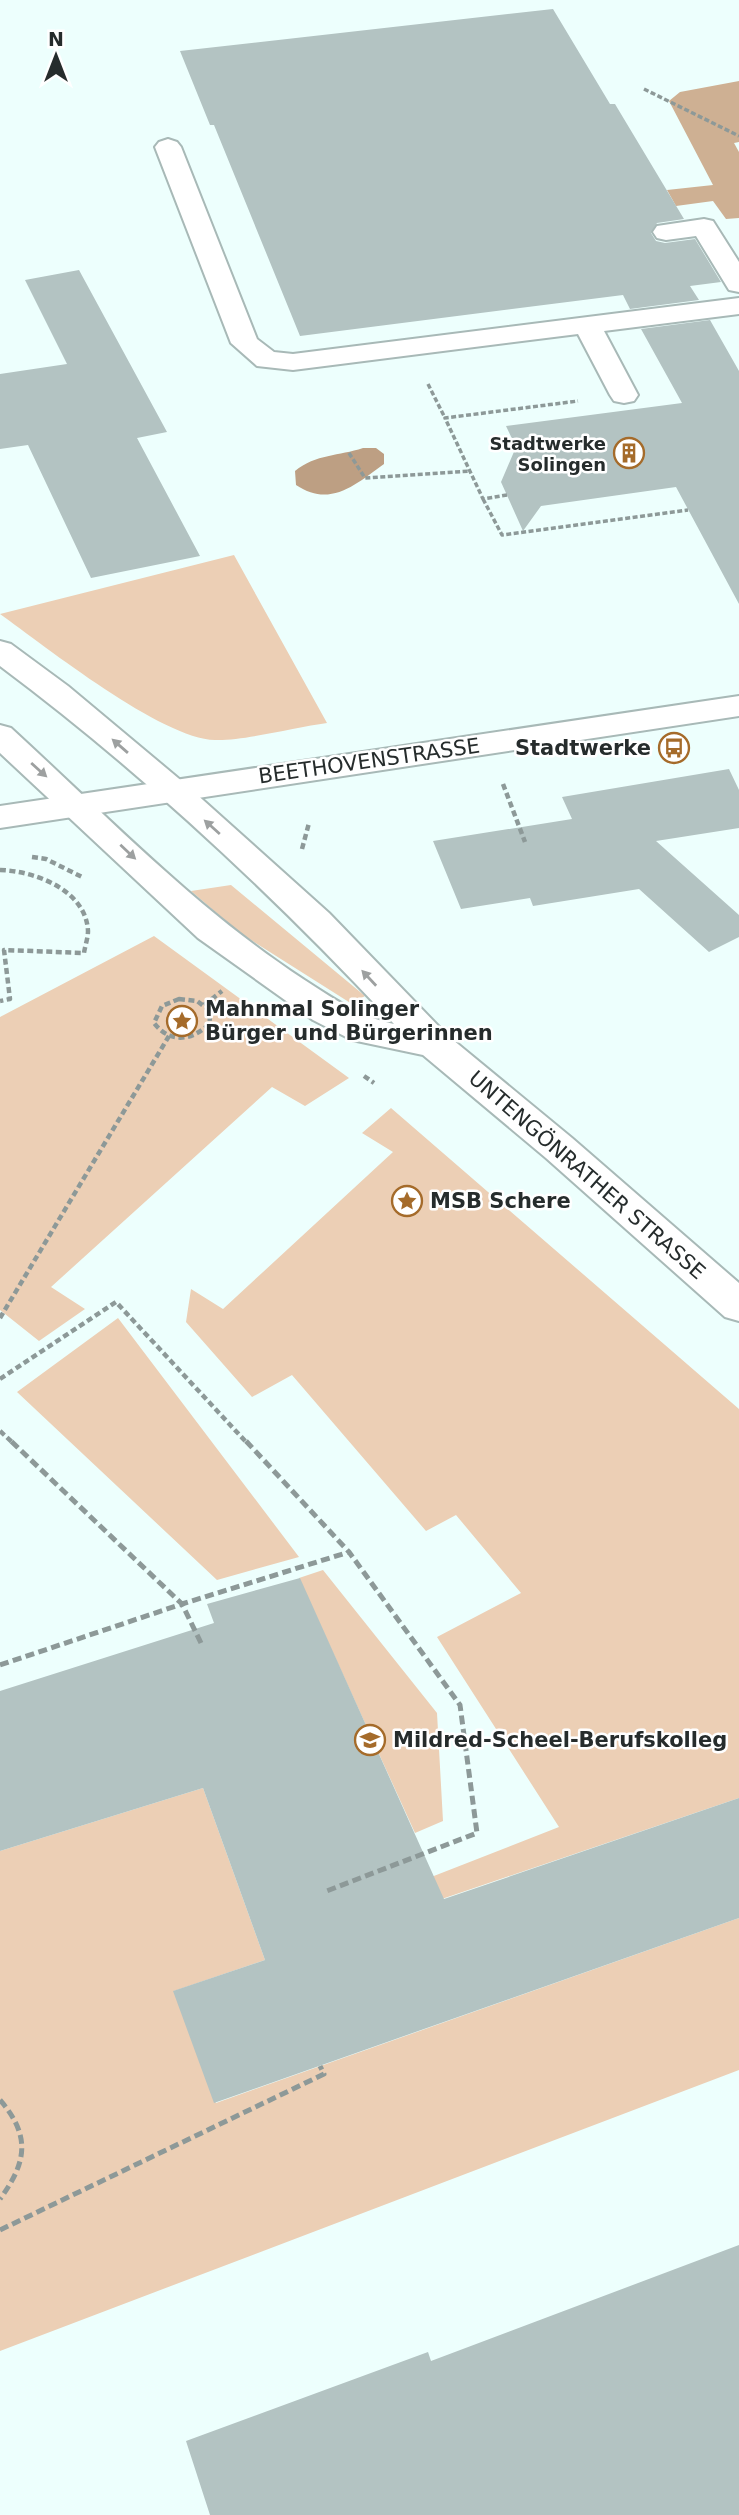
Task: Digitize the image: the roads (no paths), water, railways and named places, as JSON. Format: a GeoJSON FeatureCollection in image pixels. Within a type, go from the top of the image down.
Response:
{"type":"FeatureCollection","features":[{"type":"Feature","properties":{"kind":"street"},"geometry":{"type":"LineString","coordinates":[[168,147],[245,343],[267,360],[293,362],[739,306]]}},
{"type":"Feature","properties":{"kind":"street"},"geometry":{"type":"LineString","coordinates":[[666,232],[716,225],[739,284]]}},
{"type":"Feature","properties":{"kind":"street"},"geometry":{"type":"LineString","coordinates":[[587,326],[625,395]]}},
{"type":"Feature","properties":{"kind":"street","name":"UNTENGÖNRATHER STRASSE"},"geometry":{"type":"LineString","coordinates":[[0,651],[57,693],[172,791],[317,922],[434,1044],[559,1148],[739,1306]]}},
{"type":"Feature","properties":{"kind":"street","name":"BEETHOVENSTRASSE"},"geometry":{"type":"LineString","coordinates":[[0,817],[739,706]]}},
{"type":"Feature","properties":{"kind":"street","name":"UNTENGÖNRATHER STRASSE"},"geometry":{"type":"LineString","coordinates":[[0,735],[79,805],[210,930],[256,964],[327,1011],[365,1031],[434,1044]]}},
{"type":"Feature","properties":{"kind":"place","name":"Stadtwerke Solingen"},"geometry":{"type":"Point","coordinates":[629,453]}},
{"type":"Feature","properties":{"kind":"place","name":"Stadtwerke"},"geometry":{"type":"Point","coordinates":[674,748]}},
{"type":"Feature","properties":{"kind":"place","name":"Mahnmal Solinger Bürger und Bürgerinnen"},"geometry":{"type":"Point","coordinates":[182,1021]}},
{"type":"Feature","properties":{"kind":"place","name":"MSB Schere"},"geometry":{"type":"Point","coordinates":[407,1201]}},
{"type":"Feature","properties":{"kind":"place","name":"Mildred-Scheel-Berufskolleg"},"geometry":{"type":"Point","coordinates":[370,1740]}}]}
